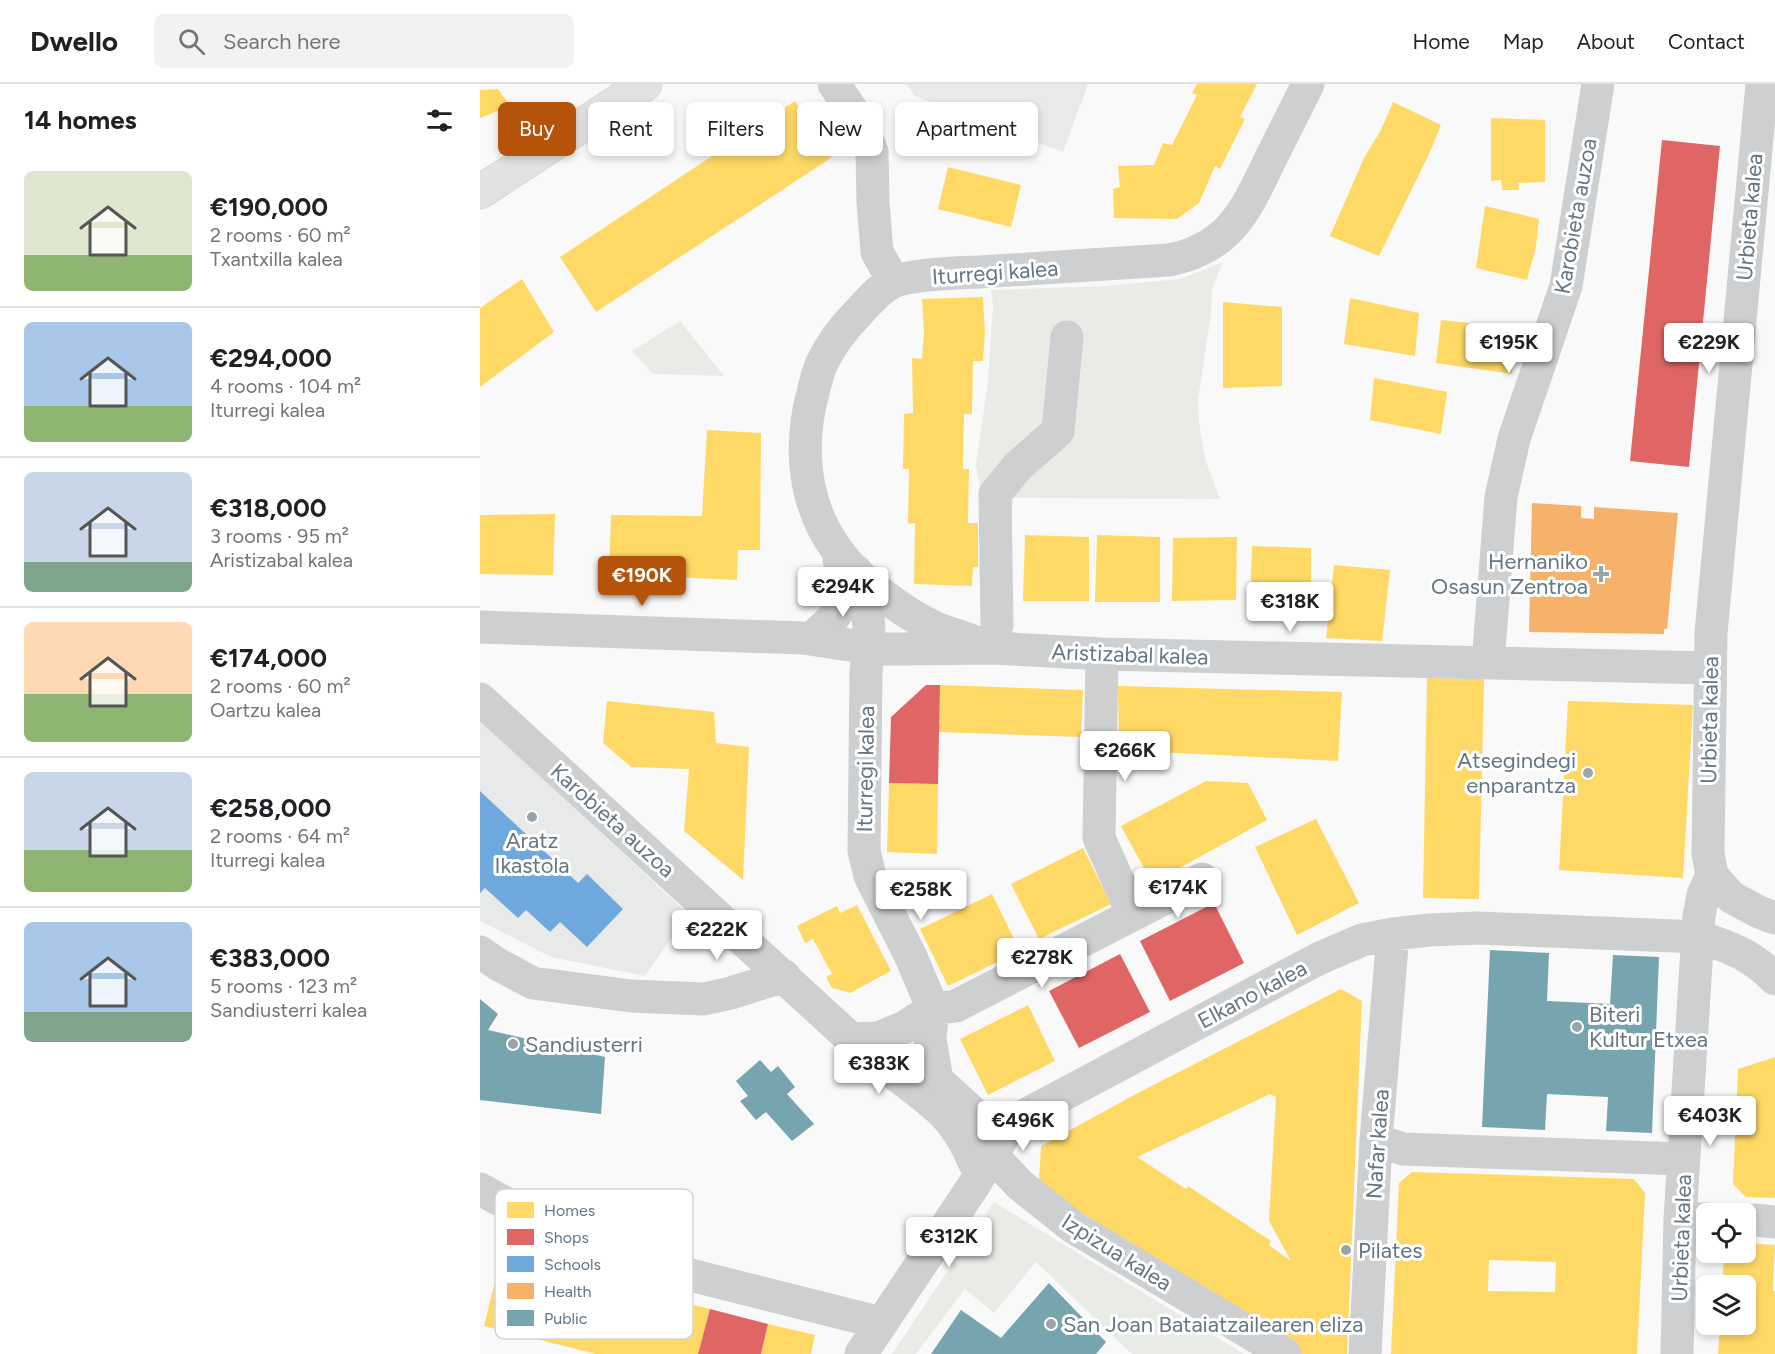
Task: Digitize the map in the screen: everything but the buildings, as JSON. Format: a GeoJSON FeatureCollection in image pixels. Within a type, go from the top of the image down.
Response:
{"type":"FeatureCollection","features":[{"type":"Feature","properties":{"kind":"main road"},"geometry":{"type":"LineString","coordinates":[[480,167],[606,84]]}},
{"type":"Feature","properties":{"kind":"main road"},"geometry":{"type":"LineString","coordinates":[[480,192],[645,84]]}},
{"type":"Feature","properties":{"kind":"street"},"geometry":{"type":"LineString","coordinates":[[834,84],[862,125],[872,152],[873,202],[878,252],[894,282]]}},
{"type":"Feature","properties":{"kind":"street","name":"Iturregi kalea"},"geometry":{"type":"LineString","coordinates":[[933,1009],[911,957],[870,876],[864,851],[869,615],[865,596],[847,561],[825,531],[813,504],[806,474],[805,452],[811,400],[821,366],[846,326],[882,289],[894,282],[962,273],[1169,260],[1186,256],[1208,246],[1230,229],[1246,210],[1308,84]]}},
{"type":"Feature","properties":{"kind":"street","name":"Urbieta kalea"},"geometry":{"type":"LineString","coordinates":[[1677,1354],[1693,1219],[1683,1160],[1699,916],[1703,895],[1712,875],[1708,854],[1709,668],[1712,622],[1762,84]]}},
{"type":"Feature","properties":{"kind":"street","name":"Karobieta auzoa"},"geometry":{"type":"LineString","coordinates":[[1488,663],[1501,497],[1514,439],[1566,286],[1597,89]]}},
{"type":"Feature","properties":{"kind":"street"},"geometry":{"type":"LineString","coordinates":[[995,637],[995,494],[1018,466],[1058,431],[1067,337]]}},
{"type":"Feature","properties":{"kind":"street","name":"Iturregi kalea"},"geometry":{"type":"LineString","coordinates":[[847,561],[878,590],[927,623],[995,637]]}},
{"type":"Feature","properties":{"kind":"street","name":"Iturregi kalea"},"geometry":{"type":"LineString","coordinates":[[806,639],[838,612],[845,597],[844,578],[847,561]]}},
{"type":"Feature","properties":{"kind":"street","name":"Aristizabal kalea"},"geometry":{"type":"LineString","coordinates":[[480,627],[806,639],[869,648],[995,637],[1102,654],[1709,668]]}},
{"type":"Feature","properties":{"kind":"street"},"geometry":{"type":"LineString","coordinates":[[1102,654],[1099,838],[1133,914]]}},
{"type":"Feature","properties":{"kind":"street","name":"Karobieta auzoa"},"geometry":{"type":"LineString","coordinates":[[480,699],[851,1039],[940,1110]]}},
{"type":"Feature","properties":{"kind":"street"},"geometry":{"type":"LineString","coordinates":[[1712,875],[1731,897],[1775,918]]}},
{"type":"Feature","properties":{"kind":"street"},"geometry":{"type":"LineString","coordinates":[[851,1039],[878,1038],[905,1027],[933,1009],[956,1006],[1202,879]]}},
{"type":"Feature","properties":{"kind":"street","name":"Elkano kalea"},"geometry":{"type":"LineString","coordinates":[[861,1354],[974,1185],[1012,1122],[1352,943],[1393,934],[1478,928],[1699,937],[1733,948],[1763,966],[1775,979]]}},
{"type":"Feature","properties":{"kind":"street","name":"Nafar kalea"},"geometry":{"type":"LineString","coordinates":[[1365,1354],[1376,1140],[1393,934]]}},
{"type":"Feature","properties":{"kind":"street"},"geometry":{"type":"LineString","coordinates":[[731,993],[741,974],[745,941]]}},
{"type":"Feature","properties":{"kind":"street"},"geometry":{"type":"LineString","coordinates":[[480,952],[498,965],[533,983],[631,996],[704,999],[784,976]]}},
{"type":"Feature","properties":{"kind":"street","name":"Izpizua kalea"},"geometry":{"type":"LineString","coordinates":[[933,1009],[931,1052],[937,1080],[966,1105],[991,1154],[1020,1185],[1073,1227],[1285,1354]]}},
{"type":"Feature","properties":{"kind":"street"},"geometry":{"type":"LineString","coordinates":[[940,1110],[991,1125],[1012,1122]]}},
{"type":"Feature","properties":{"kind":"street"},"geometry":{"type":"LineString","coordinates":[[940,1110],[966,1143],[975,1164],[974,1185]]}},
{"type":"Feature","properties":{"kind":"street"},"geometry":{"type":"LineString","coordinates":[[1376,1140],[1403,1149],[1683,1160]]}},
{"type":"Feature","properties":{"kind":"street"},"geometry":{"type":"LineString","coordinates":[[480,1189],[495,1197]]}},
{"type":"Feature","properties":{"kind":"street"},"geometry":{"type":"LineString","coordinates":[[693,1276],[881,1323]]}},
{"type":"Feature","properties":{"kind":"shaded area"},"geometry":{"type":"Polygon","coordinates":[[[906,84],[1088,84],[1063,152],[1038,143],[1038,102],[931,102],[915,96],[906,84]]]}},
{"type":"Feature","properties":{"kind":"shaded area"},"geometry":{"type":"Polygon","coordinates":[[[1223,262],[1212,289],[1211,314],[1198,399],[1199,423],[1206,462],[1220,499],[1013,498],[1008,559],[982,500],[976,465],[988,382],[993,306],[991,290],[1106,286],[1180,279],[1223,262]]]}},
{"type":"Feature","properties":{"kind":"shaded area"},"geometry":{"type":"Polygon","coordinates":[[[680,321],[724,376],[653,374],[632,351],[680,321]]]}},
{"type":"Feature","properties":{"kind":"shaded area","name":"Aratz Ikastola"},"geometry":{"type":"Polygon","coordinates":[[[480,720],[688,914],[645,976],[551,957],[480,921],[480,720]]]}},
{"type":"Feature","properties":{"kind":"shaded area"},"geometry":{"type":"Polygon","coordinates":[[[994,1202],[1244,1354],[1132,1354],[1036,1262],[994,1313],[965,1289],[916,1354],[892,1354],[994,1202]]]}},
{"type":"Feature","properties":{"kind":"place","name":"Hernaniko Osasun Zentroa"},"geometry":{"type":"Point","coordinates":[1601,574]}},
{"type":"Feature","properties":{"kind":"place","name":"Atsegindegi enparantza"},"geometry":{"type":"Point","coordinates":[1588,773]}},
{"type":"Feature","properties":{"kind":"place","name":"Aratz Ikastola"},"geometry":{"type":"Point","coordinates":[532,817]}},
{"type":"Feature","properties":{"kind":"place","name":"Biteri Kultur Etxea"},"geometry":{"type":"Point","coordinates":[1577,1027]}},
{"type":"Feature","properties":{"kind":"place","name":"Sandiusterri"},"geometry":{"type":"Point","coordinates":[513,1044]}},
{"type":"Feature","properties":{"kind":"place","name":"Pilates"},"geometry":{"type":"Point","coordinates":[1346,1250]}},
{"type":"Feature","properties":{"kind":"place","name":"San Joan Bataiatzailearen eliza"},"geometry":{"type":"Point","coordinates":[1051,1324]}}]}
